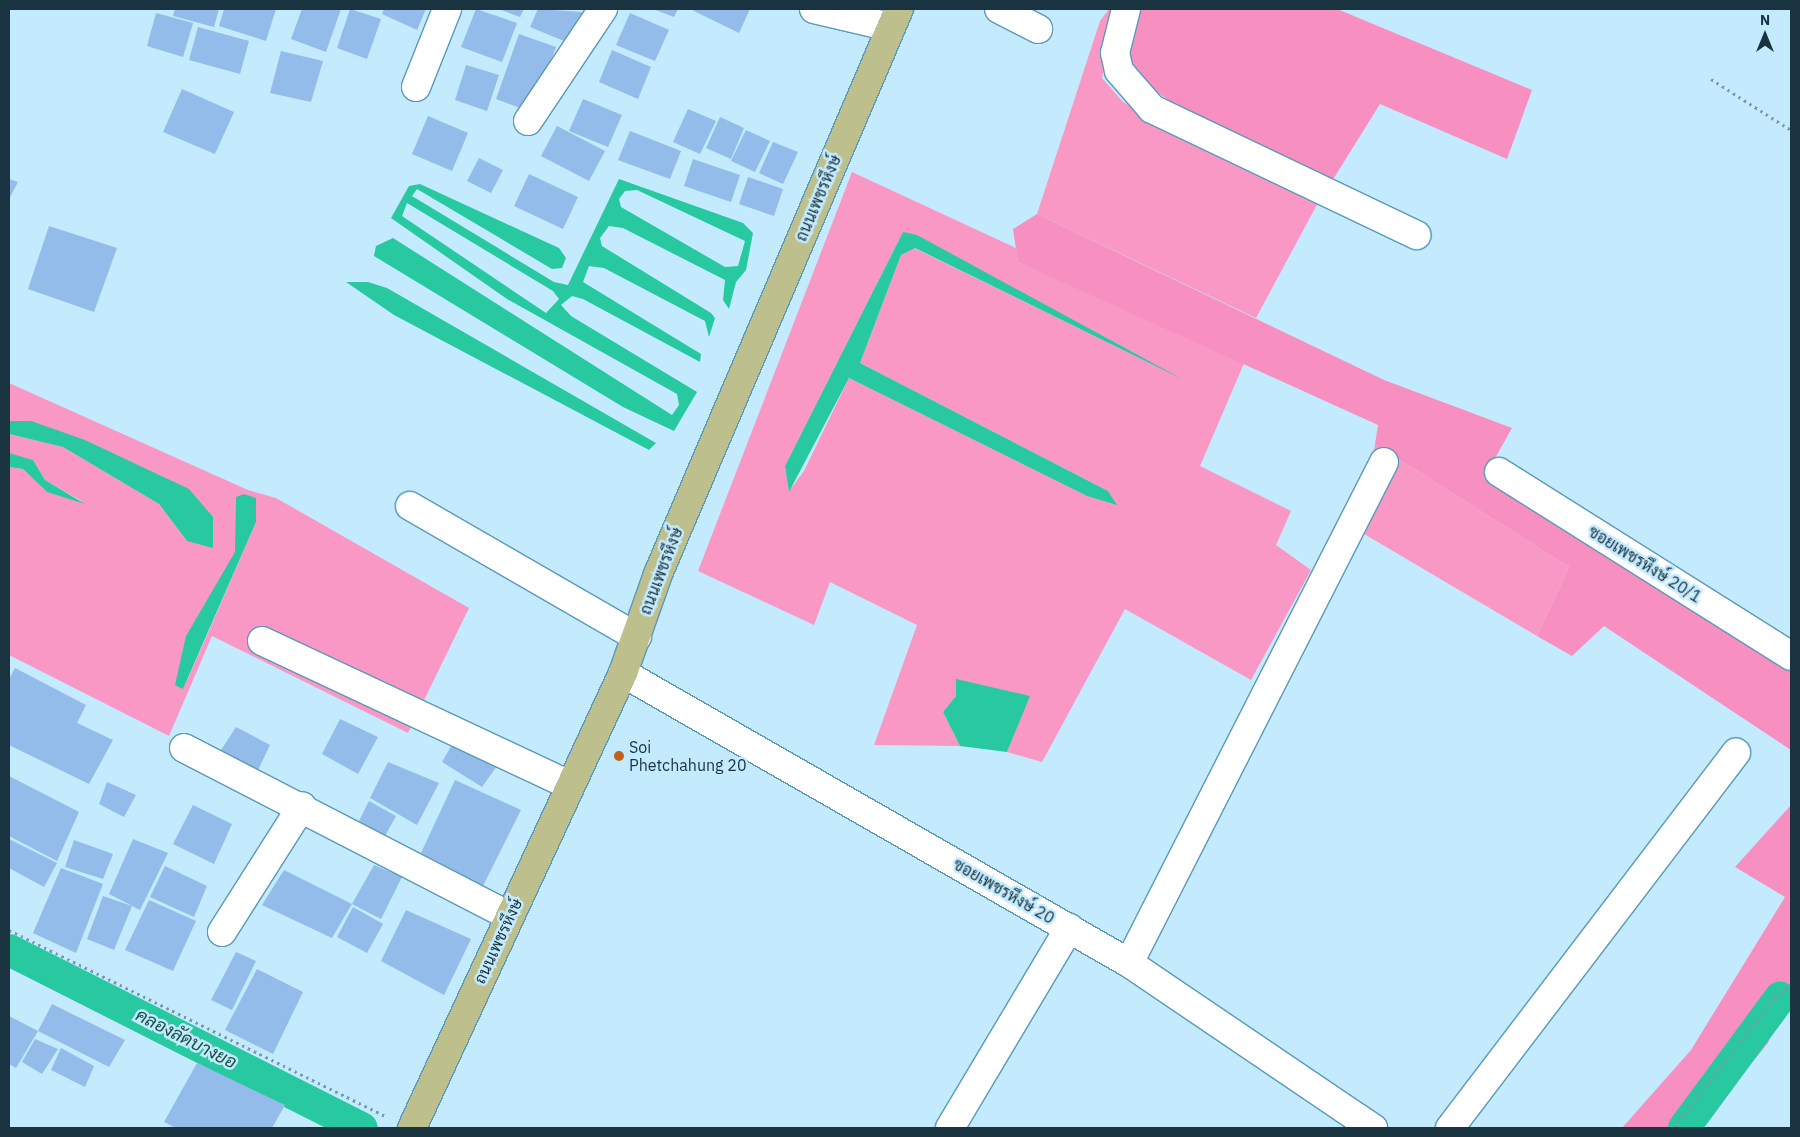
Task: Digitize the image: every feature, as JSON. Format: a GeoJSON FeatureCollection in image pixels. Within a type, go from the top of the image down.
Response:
{"type":"FeatureCollection","features":[{"type":"Feature","properties":{"kind":"main road","name":"ถนนเพชรหึงษ์"},"geometry":{"type":"LineString","coordinates":[[412,1128],[623,673],[658,574],[895,18]]}},
{"type":"Feature","properties":{"kind":"street"},"geometry":{"type":"LineString","coordinates":[[416,87],[447,9]]}},
{"type":"Feature","properties":{"kind":"street"},"geometry":{"type":"LineString","coordinates":[[528,121],[603,9]]}},
{"type":"Feature","properties":{"kind":"street"},"geometry":{"type":"LineString","coordinates":[[814,9],[895,18]]}},
{"type":"Feature","properties":{"kind":"street"},"geometry":{"type":"LineString","coordinates":[[999,9],[1038,29]]}},
{"type":"Feature","properties":{"kind":"street"},"geometry":{"type":"LineString","coordinates":[[1126,9],[1115,53],[1119,71],[1152,109],[1416,235]]}},
{"type":"Feature","properties":{"kind":"street"},"geometry":{"type":"LineString","coordinates":[[1129,964],[1384,462]]}},
{"type":"Feature","properties":{"kind":"street","name":"ซอยเพชรหึงษ์ 20/1"},"geometry":{"type":"LineString","coordinates":[[1499,472],[1791,656]]}},
{"type":"Feature","properties":{"kind":"street"},"geometry":{"type":"LineString","coordinates":[[410,506],[637,637]]}},
{"type":"Feature","properties":{"kind":"street"},"geometry":{"type":"LineString","coordinates":[[262,641],[570,785]]}},
{"type":"Feature","properties":{"kind":"street","name":"ซอยเพชรหึงษ์ 20"},"geometry":{"type":"LineString","coordinates":[[623,673],[1129,964],[1373,1128]]}},
{"type":"Feature","properties":{"kind":"street"},"geometry":{"type":"LineString","coordinates":[[184,748],[302,806],[509,916]]}},
{"type":"Feature","properties":{"kind":"street"},"geometry":{"type":"LineString","coordinates":[[1450,1128],[1736,752]]}},
{"type":"Feature","properties":{"kind":"street"},"geometry":{"type":"LineString","coordinates":[[222,932],[302,806]]}},
{"type":"Feature","properties":{"kind":"street"},"geometry":{"type":"LineString","coordinates":[[950,1128],[1069,928]]}},
{"type":"Feature","properties":{"kind":"path"},"geometry":{"type":"LineString","coordinates":[[1711,80],[1791,130]]}},
{"type":"Feature","properties":{"kind":"path"},"geometry":{"type":"LineString","coordinates":[[9,930],[385,1116],[388,1111]]}},
{"type":"Feature","properties":{"kind":"path"},"geometry":{"type":"LineString","coordinates":[[1673,1128],[1775,997],[1791,985]]}},
{"type":"Feature","properties":{"kind":"shaded area"},"geometry":{"type":"Polygon","coordinates":[[[1109,9],[1114,9],[1102,78],[1123,102],[1319,201],[1256,318],[1037,214],[1100,21],[1109,9]]]}},
{"type":"Feature","properties":{"kind":"shaded area"},"geometry":{"type":"Polygon","coordinates":[[[1139,9],[1337,9],[1532,90],[1507,159],[1380,104],[1332,181],[1168,100],[1131,72],[1131,31],[1139,9]]]}},
{"type":"Feature","properties":{"kind":"shaded area"},"geometry":{"type":"Polygon","coordinates":[[[852,172],[1016,248],[1018,262],[1245,361],[1200,466],[1291,511],[1276,545],[1311,570],[1251,680],[1125,609],[1042,762],[1007,752],[1029,696],[956,680],[956,696],[943,712],[960,746],[874,745],[917,625],[830,582],[814,625],[698,571],[852,172]],[[903,232],[785,466],[789,491],[804,471],[849,378],[1087,496],[1116,504],[1108,491],[860,363],[901,255],[914,248],[1166,371],[903,232]]]}},
{"type":"Feature","properties":{"kind":"shaded area"},"geometry":{"type":"Polygon","coordinates":[[[619,179],[743,223],[753,233],[746,270],[736,282],[729,309],[723,300],[725,280],[623,228],[609,226],[600,238],[602,246],[711,313],[715,318],[709,337],[705,321],[604,268],[589,266],[583,282],[701,354],[700,362],[583,299],[572,296],[561,305],[571,316],[697,392],[674,431],[623,407],[374,256],[376,246],[393,238],[672,415],[679,405],[677,394],[507,299],[391,218],[409,186],[420,184],[559,248],[566,258],[562,268],[552,269],[417,189],[412,196],[554,282],[568,285],[619,179]],[[637,190],[625,191],[619,199],[621,207],[725,267],[738,266],[745,241],[637,190]],[[407,203],[402,216],[546,313],[559,299],[553,291],[407,203]]]}},
{"type":"Feature","properties":{"kind":"shaded area"},"geometry":{"type":"Polygon","coordinates":[[[1037,214],[1384,380],[1512,428],[1484,478],[1791,670],[1791,750],[1604,626],[1572,656],[1537,636],[1569,567],[1375,444],[1378,425],[1018,262],[1013,229],[1037,214]]]}},
{"type":"Feature","properties":{"kind":"shaded area"},"geometry":{"type":"Polygon","coordinates":[[[903,232],[917,235],[1182,379],[915,248],[901,255],[860,363],[1108,491],[1117,505],[1087,496],[849,378],[789,492],[785,466],[903,232]]]}},
{"type":"Feature","properties":{"kind":"shaded area"},"geometry":{"type":"Polygon","coordinates":[[[346,282],[368,282],[387,288],[656,443],[649,450],[394,315],[346,282]]]}},
{"type":"Feature","properties":{"kind":"shaded area"},"geometry":{"type":"Polygon","coordinates":[[[9,383],[248,490],[276,498],[469,608],[408,733],[212,636],[169,736],[9,655],[9,467],[23,469],[47,492],[83,502],[45,480],[33,460],[9,454],[9,434],[63,447],[159,504],[187,541],[213,517],[31,421],[9,421],[9,383]],[[256,522],[186,636],[183,689],[256,522]]]}},
{"type":"Feature","properties":{"kind":"shaded area"},"geometry":{"type":"Polygon","coordinates":[[[9,421],[31,421],[85,440],[189,489],[213,517],[213,548],[187,541],[159,504],[63,447],[9,434],[9,421]]]}},
{"type":"Feature","properties":{"kind":"shaded area"},"geometry":{"type":"Polygon","coordinates":[[[1375,444],[1569,567],[1537,636],[1359,531],[1375,444]]]}},
{"type":"Feature","properties":{"kind":"shaded area"},"geometry":{"type":"Polygon","coordinates":[[[9,453],[33,460],[45,480],[85,504],[47,492],[23,469],[9,467],[9,453]]]}},
{"type":"Feature","properties":{"kind":"shaded area"},"geometry":{"type":"Polygon","coordinates":[[[244,494],[256,498],[256,522],[183,689],[175,685],[186,636],[235,552],[236,497],[244,494]]]}},
{"type":"Feature","properties":{"kind":"shaded area"},"geometry":{"type":"Polygon","coordinates":[[[956,679],[1030,696],[1007,752],[960,746],[943,712],[956,696],[956,679]]]}},
{"type":"Feature","properties":{"kind":"shaded area"},"geometry":{"type":"Polygon","coordinates":[[[1791,805],[1791,997],[1778,1014],[1768,1043],[1698,1128],[1622,1128],[1691,1050],[1785,897],[1735,867],[1791,805]]]}},
{"type":"Feature","properties":{"kind":"building"},"geometry":{"type":"Polygon","coordinates":[[[175,9],[219,9],[214,27],[173,16],[175,9]]]}},
{"type":"Feature","properties":{"kind":"building"},"geometry":{"type":"Polygon","coordinates":[[[224,9],[276,9],[266,41],[219,26],[224,9]]]}},
{"type":"Feature","properties":{"kind":"building"},"geometry":{"type":"Polygon","coordinates":[[[302,9],[341,9],[326,52],[291,39],[302,9]]]}},
{"type":"Feature","properties":{"kind":"building"},"geometry":{"type":"Polygon","coordinates":[[[350,9],[381,19],[367,59],[337,48],[350,9]]]}},
{"type":"Feature","properties":{"kind":"building"},"geometry":{"type":"Polygon","coordinates":[[[384,9],[426,9],[417,30],[382,14],[384,9]]]}},
{"type":"Feature","properties":{"kind":"building"},"geometry":{"type":"Polygon","coordinates":[[[476,9],[517,23],[502,62],[461,47],[476,9]]]}},
{"type":"Feature","properties":{"kind":"building"},"geometry":{"type":"Polygon","coordinates":[[[499,9],[524,9],[520,17],[499,9]]]}},
{"type":"Feature","properties":{"kind":"building"},"geometry":{"type":"Polygon","coordinates":[[[538,9],[583,12],[569,43],[530,27],[538,9]]]}},
{"type":"Feature","properties":{"kind":"building"},"geometry":{"type":"Polygon","coordinates":[[[653,9],[678,9],[674,17],[653,9]]]}},
{"type":"Feature","properties":{"kind":"building"},"geometry":{"type":"Polygon","coordinates":[[[690,9],[750,9],[739,33],[690,9]]]}},
{"type":"Feature","properties":{"kind":"building"},"geometry":{"type":"Polygon","coordinates":[[[156,13],[193,23],[183,57],[147,46],[156,13]]]}},
{"type":"Feature","properties":{"kind":"building"},"geometry":{"type":"Polygon","coordinates":[[[630,13],[669,30],[655,61],[616,45],[630,13]]]}},
{"type":"Feature","properties":{"kind":"building"},"geometry":{"type":"Polygon","coordinates":[[[198,27],[249,41],[240,74],[189,60],[198,27]]]}},
{"type":"Feature","properties":{"kind":"building"},"geometry":{"type":"Polygon","coordinates":[[[519,34],[556,47],[531,112],[496,99],[519,34]]]}},
{"type":"Feature","properties":{"kind":"building"},"geometry":{"type":"Polygon","coordinates":[[[612,50],[651,67],[638,99],[599,82],[612,50]]]}},
{"type":"Feature","properties":{"kind":"building"},"geometry":{"type":"Polygon","coordinates":[[[281,51],[323,61],[311,102],[270,93],[281,51]]]}},
{"type":"Feature","properties":{"kind":"building"},"geometry":{"type":"Polygon","coordinates":[[[466,65],[499,75],[487,111],[455,100],[466,65]]]}},
{"type":"Feature","properties":{"kind":"building"},"geometry":{"type":"Polygon","coordinates":[[[182,89],[234,112],[215,154],[163,132],[182,89]]]}},
{"type":"Feature","properties":{"kind":"building"},"geometry":{"type":"Polygon","coordinates":[[[583,99],[622,115],[608,147],[569,131],[583,99]]]}},
{"type":"Feature","properties":{"kind":"building"},"geometry":{"type":"Polygon","coordinates":[[[688,109],[716,121],[700,154],[673,142],[688,109]]]}},
{"type":"Feature","properties":{"kind":"building"},"geometry":{"type":"Polygon","coordinates":[[[428,116],[468,133],[452,171],[412,154],[428,116]]]}},
{"type":"Feature","properties":{"kind":"building"},"geometry":{"type":"Polygon","coordinates":[[[720,117],[744,128],[731,159],[706,148],[720,117]]]}},
{"type":"Feature","properties":{"kind":"building"},"geometry":{"type":"Polygon","coordinates":[[[557,126],[605,151],[589,181],[541,156],[557,126]]]}},
{"type":"Feature","properties":{"kind":"building"},"geometry":{"type":"Polygon","coordinates":[[[746,130],[770,141],[755,172],[731,161],[746,130]]]}},
{"type":"Feature","properties":{"kind":"building"},"geometry":{"type":"Polygon","coordinates":[[[630,131],[681,151],[670,179],[618,160],[630,131]]]}},
{"type":"Feature","properties":{"kind":"building"},"geometry":{"type":"Polygon","coordinates":[[[773,142],[798,152],[783,184],[759,173],[773,142]]]}},
{"type":"Feature","properties":{"kind":"building"},"geometry":{"type":"Polygon","coordinates":[[[479,158],[503,170],[491,193],[467,181],[479,158]]]}},
{"type":"Feature","properties":{"kind":"building"},"geometry":{"type":"Polygon","coordinates":[[[693,159],[740,175],[731,202],[684,186],[693,159]]]}},
{"type":"Feature","properties":{"kind":"building"},"geometry":{"type":"Polygon","coordinates":[[[529,174],[578,197],[563,229],[514,206],[529,174]]]}},
{"type":"Feature","properties":{"kind":"building"},"geometry":{"type":"Polygon","coordinates":[[[748,177],[783,189],[774,216],[739,204],[748,177]]]}},
{"type":"Feature","properties":{"kind":"building"},"geometry":{"type":"Polygon","coordinates":[[[9,179],[18,182],[9,199],[9,179]]]}},
{"type":"Feature","properties":{"kind":"building"},"geometry":{"type":"Polygon","coordinates":[[[49,226],[117,248],[94,312],[28,289],[49,226]]]}},
{"type":"Feature","properties":{"kind":"building"},"geometry":{"type":"Polygon","coordinates":[[[15,668],[86,705],[77,723],[113,740],[89,784],[9,745],[9,679],[15,668]]]}},
{"type":"Feature","properties":{"kind":"building"},"geometry":{"type":"Polygon","coordinates":[[[340,719],[378,737],[358,774],[322,754],[340,719]]]}},
{"type":"Feature","properties":{"kind":"building"},"geometry":{"type":"Polygon","coordinates":[[[236,727],[270,745],[258,770],[221,750],[236,727]]]}},
{"type":"Feature","properties":{"kind":"building"},"geometry":{"type":"Polygon","coordinates":[[[453,743],[499,763],[482,787],[442,762],[453,743]]]}},
{"type":"Feature","properties":{"kind":"building"},"geometry":{"type":"Polygon","coordinates":[[[388,762],[439,783],[417,825],[370,798],[388,762]]]}},
{"type":"Feature","properties":{"kind":"building"},"geometry":{"type":"Polygon","coordinates":[[[9,776],[79,812],[57,861],[9,836],[9,776]]]}},
{"type":"Feature","properties":{"kind":"building"},"geometry":{"type":"Polygon","coordinates":[[[455,780],[521,810],[483,886],[421,853],[455,780]]]}},
{"type":"Feature","properties":{"kind":"building"},"geometry":{"type":"Polygon","coordinates":[[[107,782],[136,795],[124,817],[99,804],[107,782]]]}},
{"type":"Feature","properties":{"kind":"building"},"geometry":{"type":"Polygon","coordinates":[[[369,801],[396,816],[385,836],[359,821],[369,801]]]}},
{"type":"Feature","properties":{"kind":"building"},"geometry":{"type":"Polygon","coordinates":[[[193,805],[232,824],[214,864],[173,844],[193,805]]]}},
{"type":"Feature","properties":{"kind":"building"},"geometry":{"type":"Polygon","coordinates":[[[9,839],[57,863],[44,887],[9,868],[9,839]]]}},
{"type":"Feature","properties":{"kind":"building"},"geometry":{"type":"Polygon","coordinates":[[[133,839],[168,853],[140,910],[109,894],[133,839]]]}},
{"type":"Feature","properties":{"kind":"building"},"geometry":{"type":"Polygon","coordinates":[[[74,840],[113,854],[103,879],[65,867],[74,840]]]}},
{"type":"Feature","properties":{"kind":"building"},"geometry":{"type":"Polygon","coordinates":[[[374,865],[402,877],[381,919],[352,904],[374,865]]]}},
{"type":"Feature","properties":{"kind":"building"},"geometry":{"type":"Polygon","coordinates":[[[165,866],[207,886],[194,917],[150,897],[165,866]]]}},
{"type":"Feature","properties":{"kind":"building"},"geometry":{"type":"Polygon","coordinates":[[[61,868],[103,884],[76,953],[33,933],[61,868]]]}},
{"type":"Feature","properties":{"kind":"building"},"geometry":{"type":"Polygon","coordinates":[[[284,870],[352,904],[332,938],[262,905],[284,870]]]}},
{"type":"Feature","properties":{"kind":"building"},"geometry":{"type":"Polygon","coordinates":[[[103,896],[132,906],[114,950],[87,939],[103,896]]]}},
{"type":"Feature","properties":{"kind":"building"},"geometry":{"type":"Polygon","coordinates":[[[149,900],[196,921],[173,971],[125,950],[149,900]]]}},
{"type":"Feature","properties":{"kind":"building"},"geometry":{"type":"Polygon","coordinates":[[[353,907],[383,924],[367,953],[337,937],[353,907]]]}},
{"type":"Feature","properties":{"kind":"building"},"geometry":{"type":"Polygon","coordinates":[[[406,910],[471,939],[444,995],[381,961],[406,910]]]}},
{"type":"Feature","properties":{"kind":"building"},"geometry":{"type":"Polygon","coordinates":[[[236,952],[256,961],[232,1010],[211,1000],[236,952]]]}},
{"type":"Feature","properties":{"kind":"building"},"geometry":{"type":"Polygon","coordinates":[[[257,969],[303,992],[273,1054],[225,1030],[257,969]]]}},
{"type":"Feature","properties":{"kind":"building"},"geometry":{"type":"Polygon","coordinates":[[[52,1004],[125,1040],[109,1067],[38,1031],[52,1004]]]}},
{"type":"Feature","properties":{"kind":"building"},"geometry":{"type":"Polygon","coordinates":[[[9,1016],[38,1031],[16,1068],[9,1064],[9,1016]]]}},
{"type":"Feature","properties":{"kind":"building"},"geometry":{"type":"Polygon","coordinates":[[[35,1039],[58,1049],[42,1074],[22,1062],[35,1039]]]}},
{"type":"Feature","properties":{"kind":"building"},"geometry":{"type":"Polygon","coordinates":[[[61,1048],[94,1066],[85,1087],[51,1070],[61,1048]]]}},
{"type":"Feature","properties":{"kind":"building"},"geometry":{"type":"Polygon","coordinates":[[[197,1063],[285,1105],[272,1128],[176,1128],[164,1122],[197,1063]]]}},
{"type":"Feature","properties":{"kind":"waterway","name":"คลองลัดบางยอ"},"geometry":{"type":"LineString","coordinates":[[9,950],[362,1128]]}},
{"type":"Feature","properties":{"kind":"waterway"},"geometry":{"type":"LineString","coordinates":[[1684,1128],[1780,998]]}},
{"type":"Feature","properties":{"kind":"place","name":"Soi Phetchahung 20"},"geometry":{"type":"Point","coordinates":[619,756]}}]}
